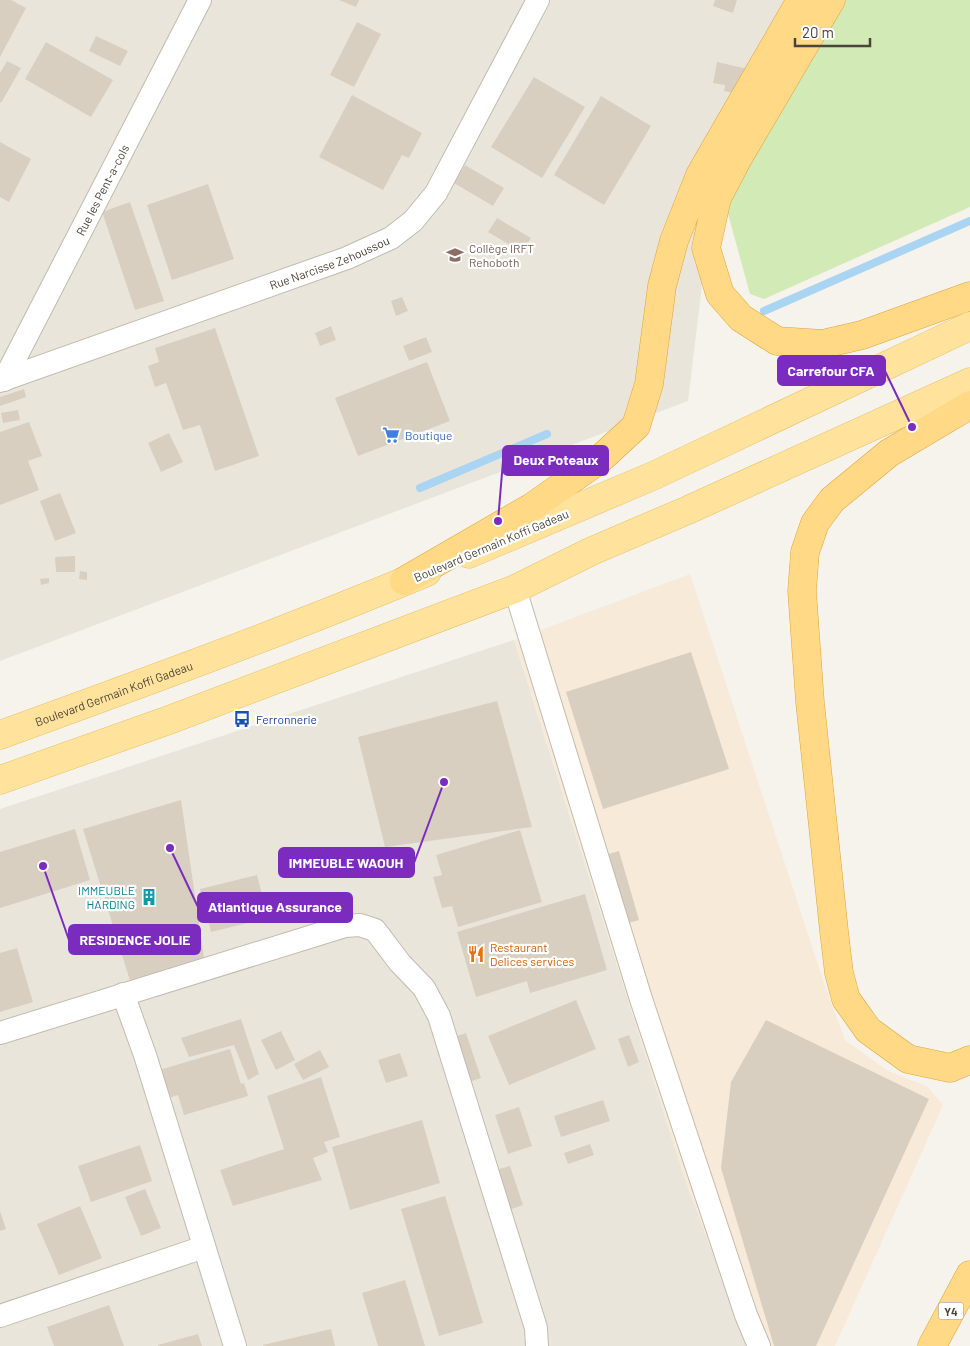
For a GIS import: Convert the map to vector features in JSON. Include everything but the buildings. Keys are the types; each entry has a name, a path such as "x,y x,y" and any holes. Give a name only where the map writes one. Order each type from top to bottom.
{"highway":[{"path":"404,581 532,507 599,460 636,426 649,384 662,286 683,216 700,175 801,0"},
{"path":"831,0 738,158 717,198 706,248 720,294 742,318 777,341 823,344 862,335 970,296"},
{"path":"970,405 889,453 832,500 815,522 805,552 802,591 810,702 834,931 839,973 846,999 868,1030 908,1059 950,1068 970,1060"},
{"name":"Y4","path":"932,1346 970,1275"}],"main road":[{"name":"Boulevard Germain Koffi Gadeau","path":"0,735 319,617 655,475 970,326"},
{"path":"0,780 169,720 515,589 592,551 697,506 970,382"}],"street":[{"name":"Rue les Pent-a-cols","path":"2,381 200,0"},
{"name":"Rue Narcisse Zehoussou","path":"2,381 347,258 392,238 413,221 436,193 538,0"},
{"path":"515,589 650,1025 746,1315 759,1346"},
{"path":"0,1033 345,926 360,925 375,930 400,963 424,988 439,1016 536,1328 536,1346"},
{"path":"123,994 145,1055 235,1346"},
{"path":"0,1316 204,1247"}],"shaded area":[{"path":"0,0 815,0 716,170 688,401 0,661"},
{"path":"690,574 823,980 845,1040 888,1071 927,1086 943,1105 835,1346 747,1346 684,1176 514,640"},
{"path":"514,640 684,1176 747,1346 0,1346 0,809"}],"green space":[{"path":"815,0 970,0 970,207 764,299 750,294 716,170"}],"waterway":[{"path":"764,311 970,221"},
{"path":"420,488 547,434"}],"place":[{"name":"Collège IRFT Rehoboth","path":"455,255"},
{"name":"Carrefour CFA","path":"912,427"},
{"name":"Boutique","path":"391,435"},
{"name":"Deux Poteaux","path":"498,521"},
{"name":"Ferronnerie","path":"242,719"},
{"name":"IMMEUBLE WAOUH","path":"444,782"},
{"name":"Atlantique Assurance","path":"170,848"},
{"name":"RESIDENCE JOLIE","path":"43,866"},
{"name":"IMMEUBLE HARDING","path":"149,897"},
{"name":"Restaurant Delices services","path":"476,954"}]}
